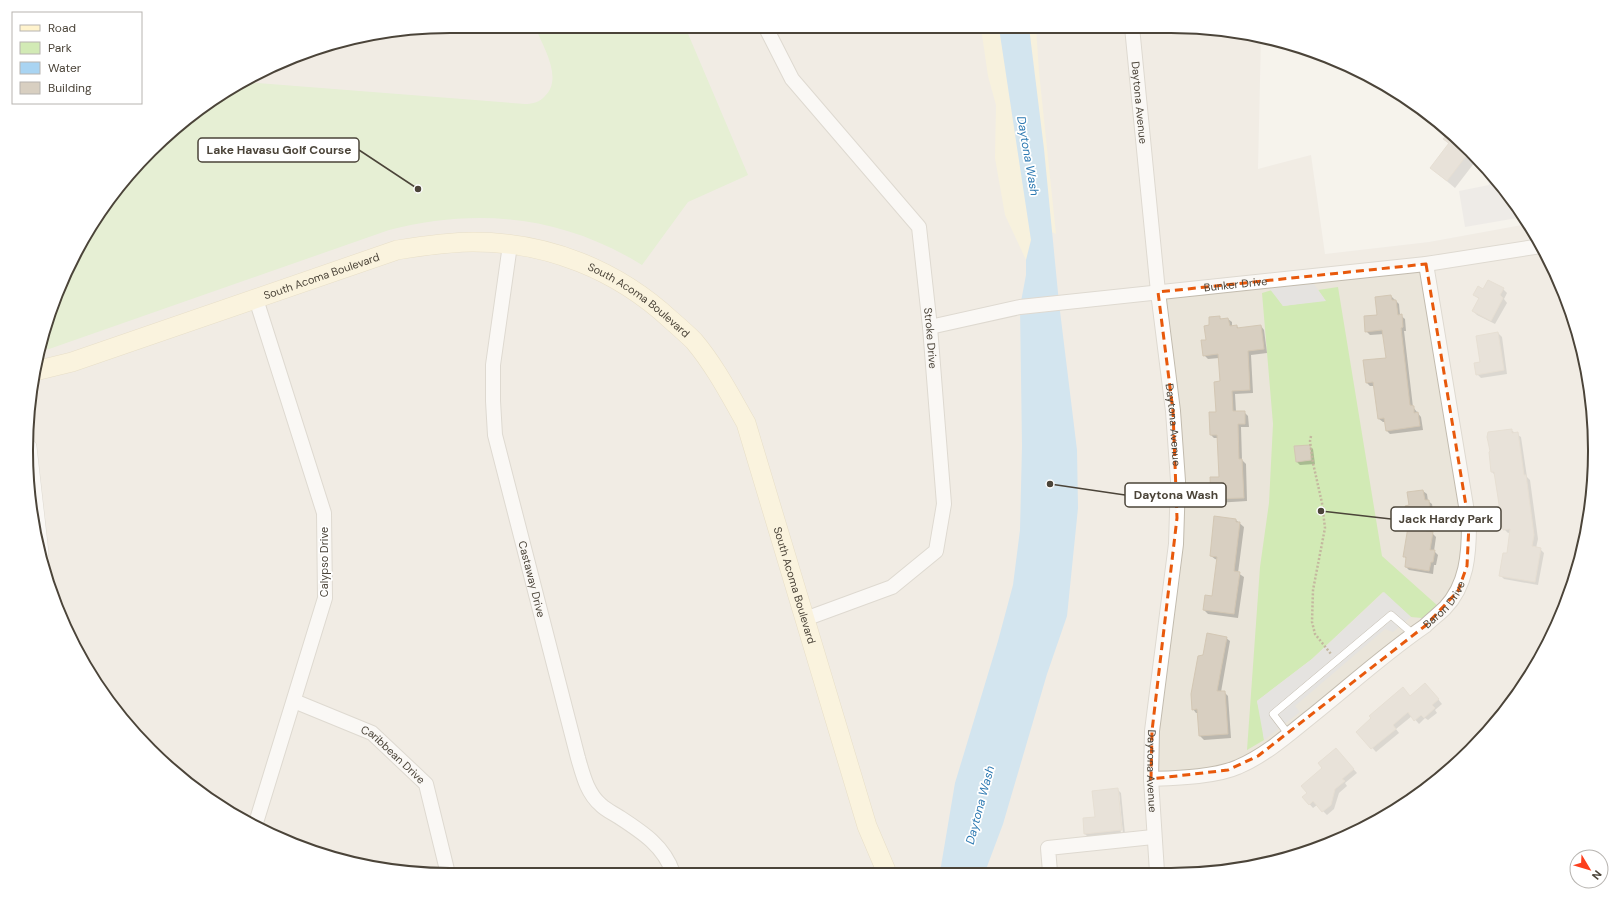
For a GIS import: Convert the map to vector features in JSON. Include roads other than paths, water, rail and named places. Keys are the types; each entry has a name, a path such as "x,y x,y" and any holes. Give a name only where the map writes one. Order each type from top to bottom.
{"main road":[{"name":"South Acoma Boulevard","path":"41,369 72,362 398,250 435,244 473,242 510,245 544,251 580,261 620,281 656,307 693,341 723,381 746,423 866,826 885,868"}],"street":[{"name":"Stroke Drive","path":"769,33 792,79 919,227 930,327 944,504 936,551 892,587 805,619"},
{"name":"Daytona Avenue","path":"1133,33 1158,292 1173,411 1178,481 1176,544 1152,731 1151,779 1156,868"},
{"name":"Castaway Drive","path":"510,245 493,365 495,435 578,758 590,792 600,805 637,828 658,845 672,868"},
{"name":"Bunker Drive","path":"930,327 1020,307 1426,264 1535,247"},
{"name":"Baron Drive","path":"1151,779 1214,773 1238,768 1258,756 1289,735 1413,634 1425,626 1446,608 1458,591 1467,566 1469,524 1426,264"},
{"name":"Calypso Drive","path":"256,299 324,513 325,598 257,820"},
{"name":"Caribbean Drive","path":"294,701 372,734 426,784 447,868"},
{"path":"1050,868 1048,848 1154,837"}],"lane":[{"path":"1289,735 1273,714 1391,615 1413,634"}],"water":[{"path":"1000,33 1030,33 1044,149 1059,303 1077,450 1078,508 1067,616 1047,674 1003,824 986,868 941,868 955,783 998,641 1013,585 1020,530 1022,446 1020,307 1026,275 1026,260 1031,240"}],"place":[{"name":"Lake Havasu Golf Course","path":"418,189"},
{"name":"Daytona Wash","path":"1050,484"},
{"name":"Jack Hardy Park","path":"1321,511"}]}
